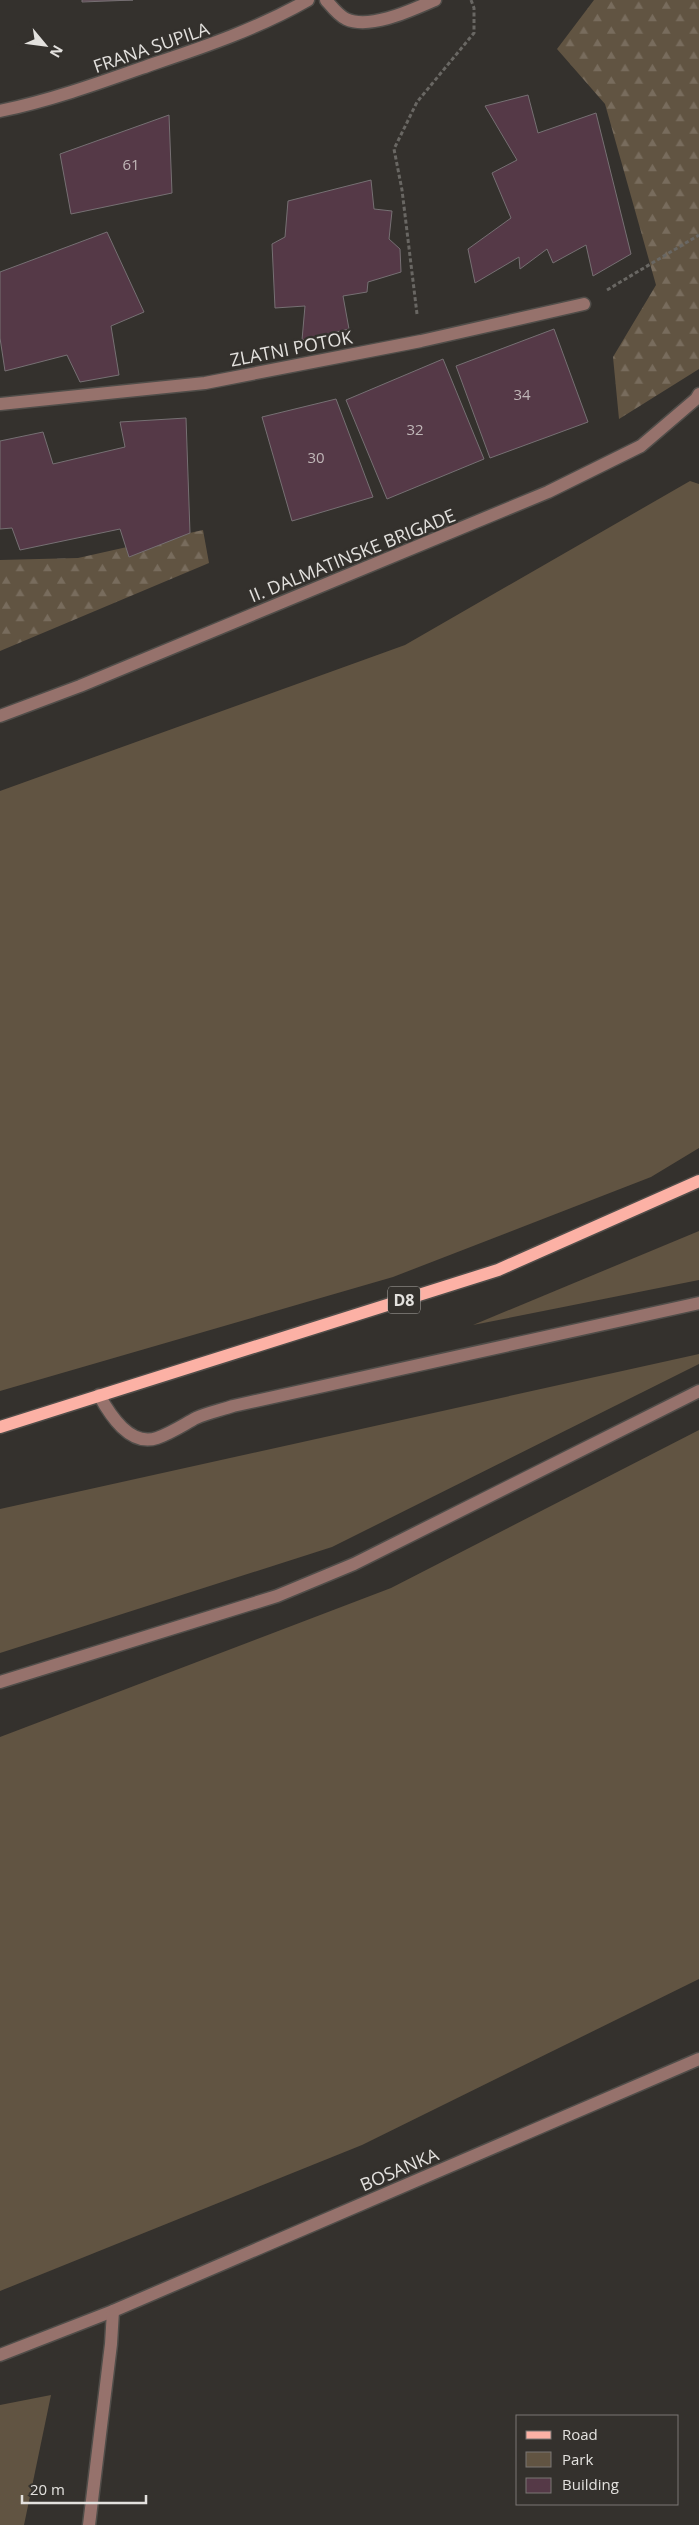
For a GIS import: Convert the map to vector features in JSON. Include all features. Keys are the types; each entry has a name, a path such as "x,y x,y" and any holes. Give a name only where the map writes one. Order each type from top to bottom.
{"main road":[{"name":"D8","path":"0,1427 498,1270 699,1181"}],"street":[{"name":"FRANA SUPILA","path":"0,111 52,100 221,41 270,21 308,0"},
{"path":"326,0 346,19 370,22 406,13 435,0"},
{"name":"ZLATNI POTOK","path":"0,404 204,383 421,340 584,304"},
{"name":"II. DALMATINSKE BRIGADE","path":"0,716 89,682 548,492 641,446 696,399 699,394"},
{"path":"100,1395 112,1418 125,1430 141,1438 156,1439 197,1418 233,1406 699,1304"},
{"path":"0,1682 277,1596 354,1564 699,1392"},
{"name":"BOSANKA","path":"0,2356 113,2311 699,2059"},
{"path":"90,2525 111,2344 113,2311"}],"path":[{"path":"421,340 402,190 394,149 417,102 474,33 474,8 471,0"},
{"path":"584,304 699,235"}],"green space":[{"path":"594,0 699,0 699,369 619,419 613,357 656,285 605,104 557,49"},
{"path":"690,481 699,484 699,1148 651,1177 393,1277 0,1391 0,791 405,645"},
{"path":"203,530 209,563 0,651 0,560 78,558"},
{"path":"699,1231 699,1280 473,1325"},
{"path":"699,1354 699,1364 332,1547 0,1653 0,1509"},
{"path":"699,1430 699,1979 362,2145 0,2291 0,1737 391,1588"},
{"path":"51,2395 24,2525 0,2525 0,2405"}],"building":[{"path":"82,0 133,0 82,2"},
{"path":"528,95 538,133 596,113 631,254 593,276 586,245 553,263 547,249 520,269 519,257 475,283 468,249 511,218 492,173 517,160 485,106"},
{"path":"169,115 172,193 71,214 60,154"},
{"path":"371,180 374,209 392,211 389,239 400,249 401,272 368,282 367,292 343,296 349,329 302,340 305,306 275,308 272,244 285,237 288,201"},
{"path":"107,232 144,312 111,326 119,375 80,382 67,355 5,371 0,338 0,272"},
{"path":"554,329 588,422 490,458 456,366"},
{"path":"443,359 484,459 387,499 346,400"},
{"path":"336,399 373,497 292,521 262,417"},
{"path":"186,418 190,533 129,557 120,529 20,550 12,528 0,529 0,441 43,432 53,464 125,447 120,422"}]}
